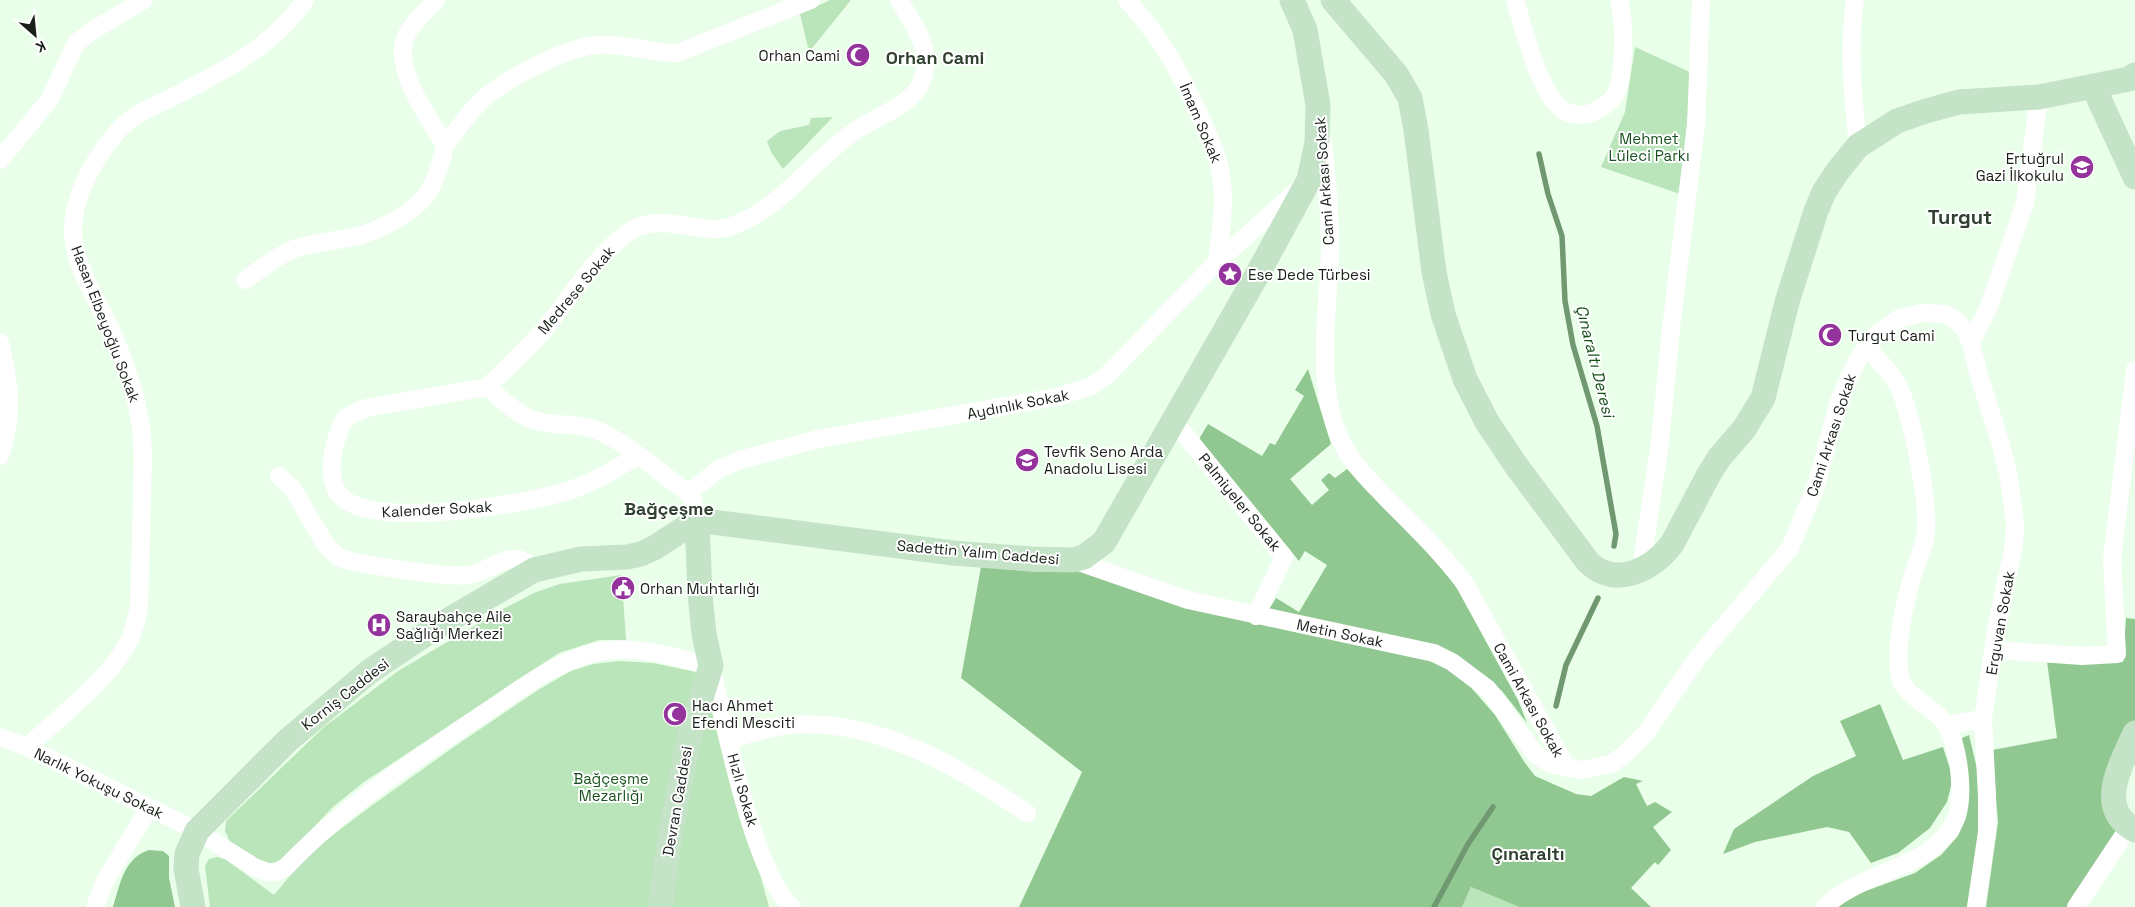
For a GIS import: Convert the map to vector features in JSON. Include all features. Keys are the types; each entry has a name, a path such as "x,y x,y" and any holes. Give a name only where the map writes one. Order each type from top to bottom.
{"main road":[{"name":"Sadettin Yalım Caddesi","path":"697,520 953,553 1073,560 1084,557 1104,542 1309,180 1317,143 1318,105 1305,30 1292,0"},
{"path":"1333,0 1396,74 1410,98 1416,130 1429,242 1443,314 1464,379 1475,401 1515,464 1588,562 1595,570 1614,576 1627,575 1642,570 1657,561 1672,544 1709,474 1719,458 1744,430 1763,398 1787,302 1816,211 1824,192 1858,146 1897,122 1926,111 1959,102 2039,97 2128,79 2135,75"},
{"path":"2093,86 2135,177"},
{"name":"Korniş Caddesi","path":"193,907 186,869 188,854 197,831 287,741 370,671 435,628 534,570 581,559 627,557 641,554 654,548 697,520"},
{"name":"Devran Caddesi","path":"660,907 669,843 689,737 711,666 704,634 700,594 697,520"},
{"path":"2132,828 2115,808 2113,789 2135,733"}],"street":[{"path":"0,160 50,99 76,43 94,29 144,0"},
{"name":"Hasan Elbeyoğlu Sokak","path":"27,747 101,678 120,656 135,627 139,608 143,462 140,417 136,398 106,318 88,285 79,262 74,242 77,204 101,151 128,120 249,55 269,40 297,12 305,0"},
{"path":"436,0 407,34 403,46 404,62 414,93 445,146"},
{"path":"245,280 279,256 292,250 361,235 382,227 415,209 432,187 440,171 445,146 478,104 489,94 559,55 575,49 597,45 626,45 662,53 677,53 811,0"},
{"name":"Medrese Sokak","path":"487,388 546,327 596,264 617,242 631,231 643,225 656,223 717,228 738,223 780,196 841,141 904,102 916,92 924,73 926,58 924,45 899,0"},
{"name":"İmam Sokak","path":"1127,0 1148,23 1169,52 1210,138 1218,161 1223,204 1217,262"},
{"path":"1515,0 1529,48 1545,84 1562,110 1578,114 1592,112 1607,104 1615,95 1618,85 1624,26 1619,0"},
{"path":"1642,570 1660,442 1671,328 1696,125 1701,0"},
{"path":"1855,0 1851,38 1852,93 1858,146"},
{"path":"1971,343 1988,309 2025,203 2039,97"},
{"name":"Cami Arkası Sokak","path":"1318,105 1329,202 1330,249 1325,360 1330,399 1340,438 1355,464 1448,560 1465,584 1567,768 1582,770 1611,764 1633,747 1646,733 1698,657 1790,548 1816,486 1839,401 1854,367 1866,346 1887,325 1921,312 1945,314 1956,320 1965,330 1971,343"},
{"name":"Aydınlık Sokak","path":"688,492 704,478 726,466 810,441 1057,398 1092,386 1106,375 1217,262 1309,180"},
{"path":"0,343 11,412 8,431 0,456"},
{"name":"Erguvan Sokak","path":"1971,343 2008,473 2015,523 2014,546 1997,624 1983,719 1987,832 1976,907"},
{"path":"1825,907 1860,883 1924,854 1948,833 1957,817 1962,785 1959,765 1946,725 1941,717 1904,688 1900,682 1898,670 1903,615 1925,540 1927,525 1926,507 1912,430 1903,398 1890,375 1866,346"},
{"path":"1994,650 2074,656 2117,654 2112,559 2135,370"},
{"path":"487,388 532,420 544,423 574,424 590,427 614,439 688,492 694,500 697,520"},
{"name":"Kalender Sokak","path":"487,388 366,408 345,418 340,427 330,461 336,491 351,504 372,512 391,514 497,506 562,493 586,485 637,456"},
{"name":"Palmiyeler Sokak","path":"1173,420 1284,556 1256,616"},
{"path":"279,476 292,488 327,547 340,558 456,575 479,572 514,558 524,560 534,570"},
{"name":"Metin Sokak","path":"1073,560 1188,600 1434,653 1452,662 1488,688 1536,755 1550,764 1567,768"},
{"name":"Narlık Yokuşu Sokak","path":"0,737 27,747 197,831 254,866 267,872 276,872 286,867 322,832 362,799 468,724 566,662 603,651 623,650 654,653 711,666"},
{"name":"Hızlı Sokak","path":"711,666 746,808 770,873 787,905"},
{"path":"1946,725 1983,719"},
{"path":"729,740 786,726 808,724 833,725 876,734 917,749 959,770 1027,813"},
{"path":"95,907 105,880 149,808"},
{"path":"2076,907 2132,828"}],"green space":[{"path":"830,0 851,0 809,52 800,14"},
{"name":"Mehmet Lüleci Parkı","path":"1635,47 1692,73 1680,194 1601,167 1625,112"},
{"path":"833,117 783,169 771,152 767,141 780,131 809,125 811,118"},
{"path":"1308,369 1331,444 1290,479 1312,505 1329,490 1321,480 1329,473 1335,478 1347,469 1441,565 1454,583 1518,700 1527,723 1502,691 1484,675 1269,609 1276,598 1299,612 1327,565 1305,551 1299,561 1199,439 1208,424 1262,456 1270,443 1275,445 1304,396 1295,390"},
{"path":"981,567 1040,572 1070,568 1177,605 1418,656 1449,669 1469,685 1495,715 1535,776 1576,794 1591,796 1624,777 1643,781 1636,784 1647,806 1655,802 1672,812 1653,827 1671,850 1658,865 1655,862 1631,888 1651,907 1519,907 1471,887 1462,907 1019,907 1082,772 961,678"},
{"path":"621,575 622,580 615,581 616,597 623,596 626,640 599,640 559,653 364,782 334,806 283,859 274,864 266,864 230,842 225,831 226,821 324,727 398,671 505,608 536,592 560,584"},
{"path":"2126,618 2135,619 2135,721 2110,776 2120,828 2069,907 1986,907 1998,822 1992,750 2057,738 2047,661 2123,662"},
{"name":"Bağçeşme Mezarlığı","path":"619,661 653,663 701,673 710,691 769,907 210,907 205,866 209,859 217,857 225,859 274,895 309,853 458,744 538,690 571,671 593,664"},
{"path":"1880,704 1903,760 1943,747 1953,778 1947,802 1930,828 1898,853 1871,863 1849,832 1827,827 1755,842 1723,854 1734,829 1813,776 1856,756 1840,721"},
{"path":"1969,735 1983,794 1983,822 1968,907 1836,907 1863,892 1915,873 1941,855 1958,836 1966,818 1968,795 1962,738"},
{"path":"149,850 163,851 169,856 169,878 175,907 113,907 128,865"},
{"path":"1471,887 1519,907 1462,907"}],"waterway":[{"name":"Çınaraltı Deresi","path":"1539,154 1548,194 1562,236 1565,301 1573,345 1597,426 1616,534 1614,546"},
{"name":"Çınaraltı Deresi","path":"1556,706 1566,665 1598,598"},
{"name":"Çınaraltı Deresi","path":"1434,907 1468,844 1493,807"}],"place":[{"name":"Orhan Cami","path":"858,55"},
{"name":"Ertuğrul Gazi İlkokulu","path":"2082,167"},
{"name":"Ese Dede Türbesi","path":"1230,274"},
{"name":"Turgut Cami","path":"1830,335"},
{"name":"Tevfik Seno Arda Anadolu Lisesi","path":"1027,460"},
{"name":"Orhan Muhtarlığı","path":"623,588"},
{"name":"Saraybahçe Aile Sağlığı Merkezi","path":"379,625"},
{"name":"Hacı Ahmet Efendi Mesciti","path":"675,714"}],"district":[{"name":"Orhan Cami","path":"935,57"},
{"name":"Turgut","path":"1960,217"},
{"name":"Bağçeşme","path":"669,508"},
{"name":"Çınaraltı","path":"1528,853"}]}
